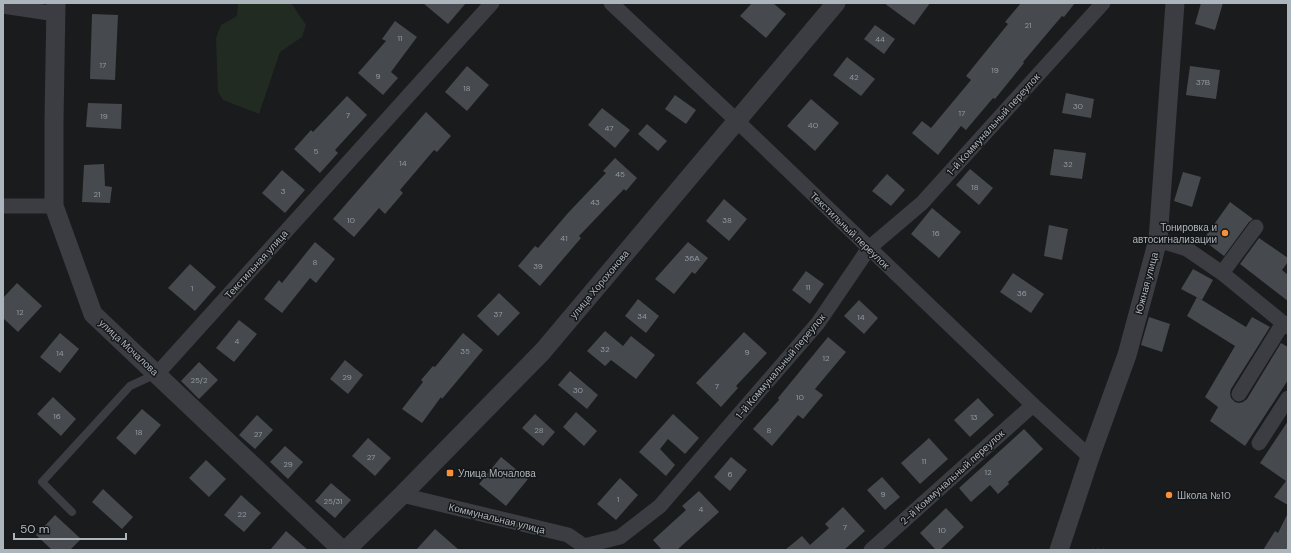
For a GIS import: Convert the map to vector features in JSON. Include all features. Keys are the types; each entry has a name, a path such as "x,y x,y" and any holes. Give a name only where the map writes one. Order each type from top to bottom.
{"street":[{"name":"Текстильная улица","path":"157,374 492,3"},
{"name":"Текстильный переулок","path":"611,3 1033,405 1090,457"},
{"name":"улица Хорохонова","path":"346,550 543,351 836,3"},
{"name":"1-й Коммунальный переулок","path":"586,548 620,537 660,506 818,323 869,248 922,203 1103,3"},
{"name":"Южная улица","path":"1059,550 1090,457 1127,355 1158,240 1175,3"},
{"path":"3,6 56,9"},
{"name":"улица Мочалова","path":"56,9 54,206 93,314 342,550"},
{"path":"3,206 54,206"},
{"path":"1222,273 1256,227"},
{"path":"1158,240 1187,249 1222,273 1286,325 1239,394"},
{"path":"1259,443 1288,398"},
{"name":"2-й Коммунальный переулок","path":"871,550 1033,405"},
{"name":"Коммунальная улица","path":"402,495 568,536 586,548"}],"lane":[{"name":"Текстильная улица","path":"72,512 42,482 130,386 157,374"}],"path":[{"path":"1092,550 1104,550"}],"shaded area":[{"path":"238,3 291,3 306,25 302,37 280,52 259,114 223,100 218,92 216,38 221,25 237,16"}],"building":[{"path":"423,3 466,3 448,24"},
{"path":"752,3 773,3 786,14 766,38 740,16"},
{"path":"884,3 930,3 914,25"},
{"path":"1021,3 1075,3 1023,62 1024,63 995,99 993,98 966,130 961,126 938,155 912,133 922,121 931,128 971,80 966,76 1008,24 1005,22"},
{"path":"1201,3 1223,3 1215,30 1195,24"},
{"path":"92,14 118,15 115,80 90,79"},
{"path":"395,21 417,37 391,72 398,78 383,95 358,73 386,41 382,39"},
{"path":"875,25 895,39 884,54 864,39"},
{"path":"847,57 875,79 861,96 833,75"},
{"path":"467,66 489,85 467,111 445,92"},
{"path":"1190,66 1220,70 1216,99 1186,95"},
{"path":"1066,93 1094,99 1091,118 1062,113"},
{"path":"675,95 696,110 686,124 665,109"},
{"path":"347,96 367,115 335,150 338,153 320,173 294,149 311,130 313,132"},
{"path":"811,99 839,123 815,151 787,126"},
{"path":"88,103 122,104 121,129 86,127"},
{"path":"602,108 630,130 615,148 588,125"},
{"path":"426,112 451,136 437,152 434,150 400,190 403,193 385,214 379,208 354,237 333,219"},
{"path":"647,124 667,141 658,151 638,134"},
{"path":"1054,149 1086,153 1082,179 1050,175"},
{"path":"615,158 637,178 626,191 624,189 579,236 581,238 540,286 518,266 535,246 538,248 568,213 606,173 603,171"},
{"path":"104,164 105,186 112,187 110,203 82,202 84,165"},
{"path":"970,169 993,188 979,205 956,185"},
{"path":"282,170 305,190 285,213 262,193"},
{"path":"1183,172 1201,177 1192,207 1174,201"},
{"path":"887,174 905,190 891,206 872,191"},
{"path":"724,199 747,219 729,241 706,221"},
{"path":"1230,202 1253,219 1249,222 1224,256 1203,240"},
{"path":"932,208 961,232 939,258 911,234"},
{"path":"1049,225 1068,229 1062,260 1044,256"},
{"path":"1259,238 1288,258 1288,262 1282,270 1288,275 1288,301 1240,264"},
{"path":"315,242 335,259 316,283 310,278 282,313 264,299 279,280 282,283"},
{"path":"688,242 708,258 695,274 692,272 674,294 655,279"},
{"path":"190,264 216,287 195,311 168,288"},
{"path":"1193,269 1213,280 1202,300 1181,289"},
{"path":"806,271 824,284 810,304 792,290"},
{"path":"1013,273 1044,294 1031,313 1000,292"},
{"path":"17,283 42,306 18,332 3,318 3,298"},
{"path":"499,293 520,313 498,336 477,316"},
{"path":"1197,297 1246,327 1252,317 1270,327 1231,389 1231,398 1235,402 1243,402 1247,399 1281,343 1288,347 1288,380 1245,446 1210,421 1218,407 1205,397 1235,346 1187,316"},
{"path":"638,299 659,316 646,333 625,316"},
{"path":"859,300 878,318 864,334 844,316"},
{"path":"1149,317 1170,324 1162,352 1141,345"},
{"path":"239,320 257,334 234,362 216,348"},
{"path":"605,331 623,346 631,336 655,355 636,379 611,360 605,366 587,351"},
{"path":"744,332 767,353 736,386 738,388 721,407 696,383"},
{"path":"60,333 79,349 60,373 40,357"},
{"path":"463,333 483,350 442,399 441,397 422,423 402,409 423,382 421,380 433,366 435,367"},
{"path":"828,337 846,352 815,389 823,395 803,419 798,415 772,446 753,429 779,400 778,398"},
{"path":"345,360 363,375 348,394 330,379"},
{"path":"199,362 218,380 199,399 181,381"},
{"path":"570,371 598,395 587,409 558,385"},
{"path":"53,397 76,419 61,436 37,414"},
{"path":"978,398 994,415 970,437 954,420"},
{"path":"142,409 161,425 135,455 116,438"},
{"path":"576,412 597,431 584,446 563,427"},
{"path":"535,414 555,432 543,446 522,428"},
{"path":"673,414 699,438 685,454 668,439 660,449 675,465 666,476 639,452"},
{"path":"257,415 273,430 255,449 239,435"},
{"path":"1288,421 1288,505 1274,497 1286,481 1260,463"},
{"path":"1024,429 1043,449 1008,482 1009,484 998,494 990,485 971,502 959,488"},
{"path":"368,438 391,458 375,476 352,456"},
{"path":"929,438 948,459 920,484 901,463"},
{"path":"285,446 303,462 288,479 270,462"},
{"path":"501,457 528,479 506,506 479,484"},
{"path":"731,457 747,470 730,491 714,477"},
{"path":"206,460 226,479 209,497 189,478"},
{"path":"882,477 900,497 885,510 867,490"},
{"path":"620,478 638,495 616,520 597,504"},
{"path":"331,483 351,500 335,518 315,501"},
{"path":"103,489 133,517 122,529 92,502"},
{"path":"699,491 719,512 677,550 662,550 653,540 686,510 682,506"},
{"path":"241,495 261,513 244,532 224,515"},
{"path":"843,507 865,531 844,550 785,550 802,536 810,545 829,528 825,524"},
{"path":"946,508 964,527 940,550 936,550 920,533"},
{"path":"1288,513 1288,550 1263,550 1275,531 1278,533"},
{"path":"55,515 81,539 70,550 52,550 36,535"},
{"path":"435,529 459,550 416,550"},
{"path":"286,531 308,550 270,550"}],"place":[{"name":"Тонировка и автосигнализации","path":"1225,233"},
{"name":"Улица Мочалова","path":"450,473"},
{"name":"Школа №10","path":"1169,495"}]}
